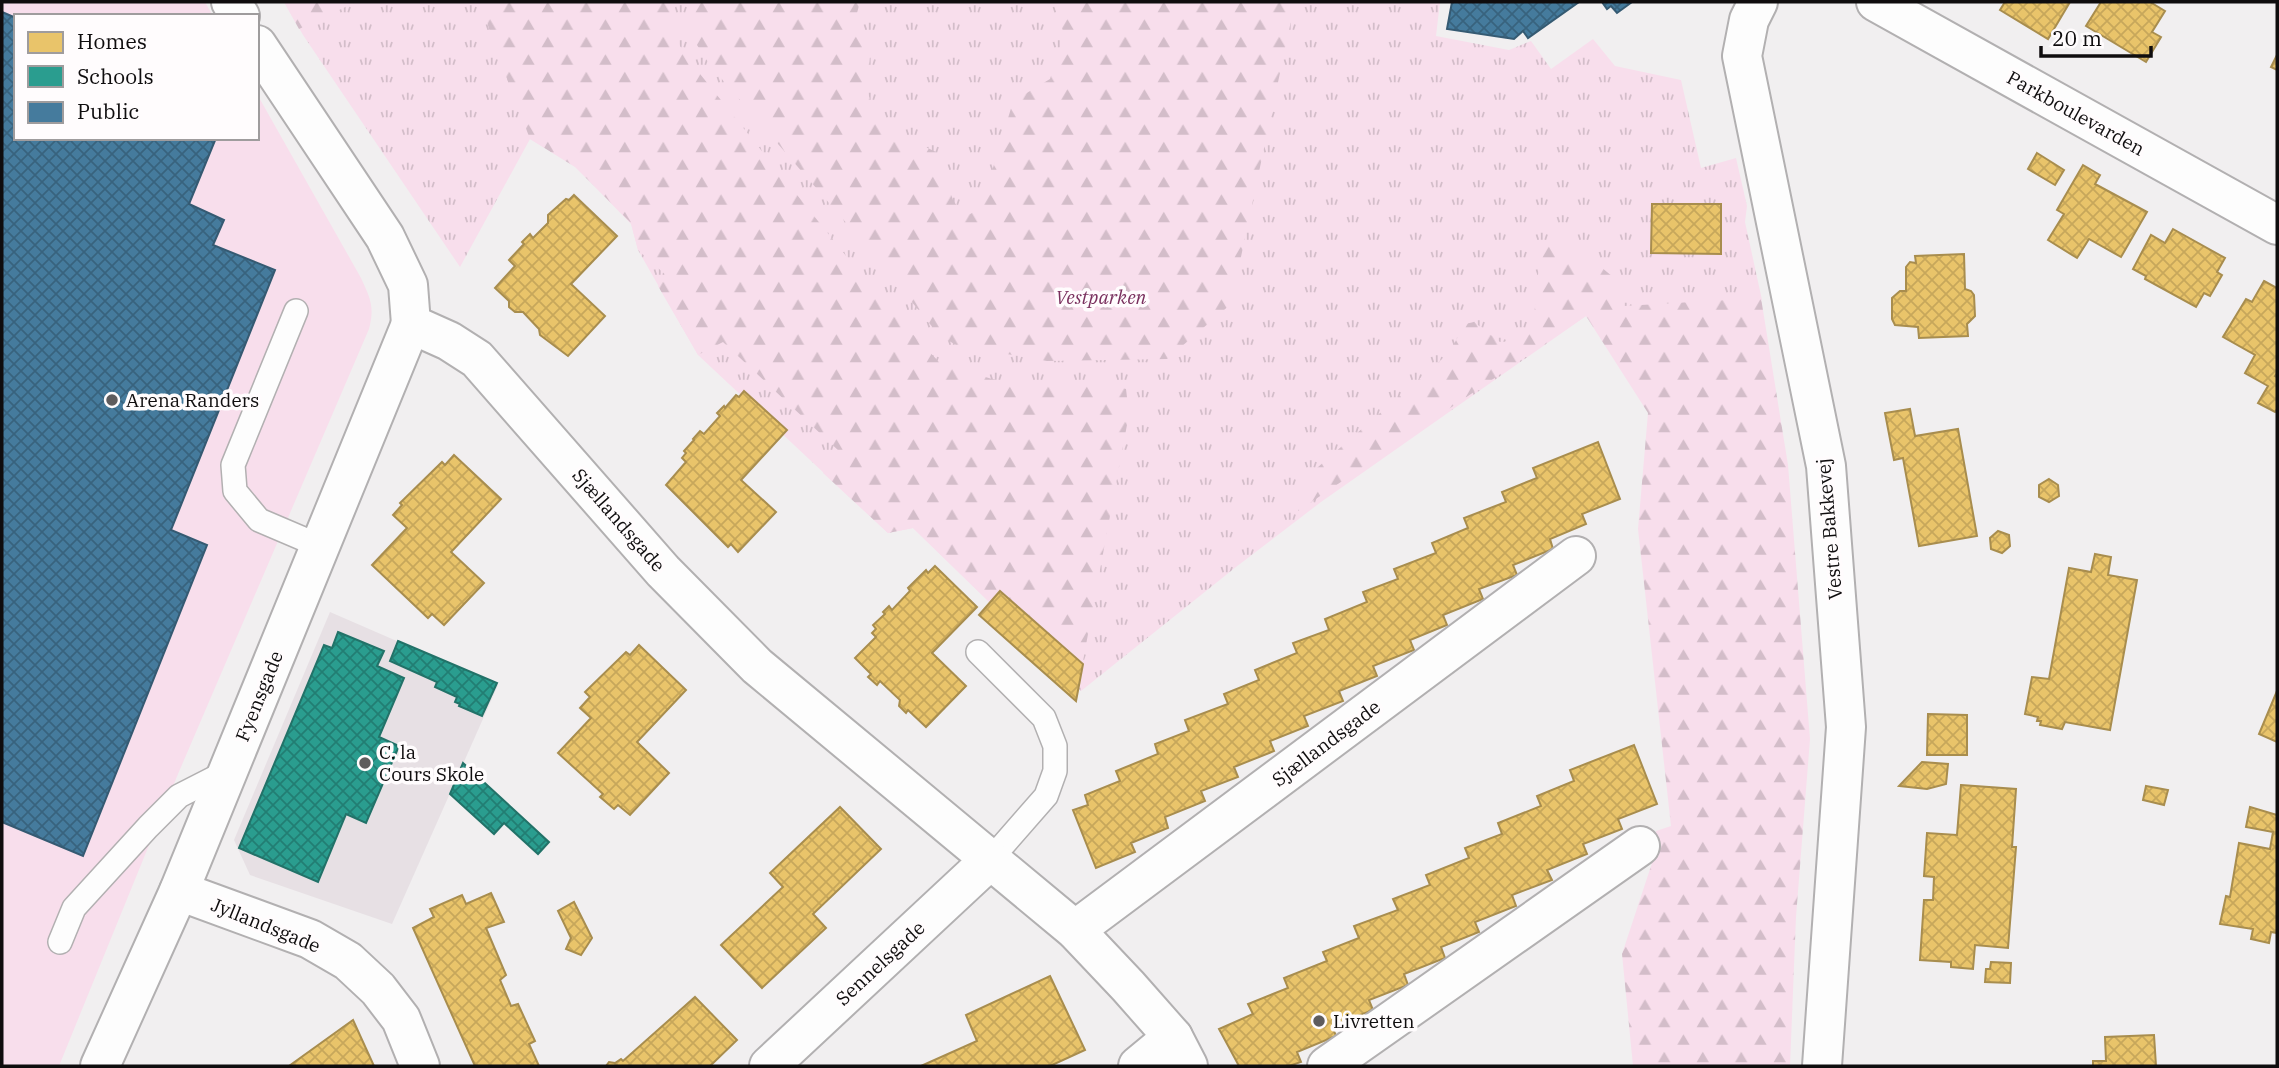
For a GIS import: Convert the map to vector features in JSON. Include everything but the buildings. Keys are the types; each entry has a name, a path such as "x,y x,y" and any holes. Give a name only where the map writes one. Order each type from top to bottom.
{"street":[{"name":"Vestre Bakkevej","path":"1758,2 1749,20 1742,56 1826,466 1846,727 1822,1066"},
{"name":"Parkboulevarden","path":"1876,2 2277,225"},
{"path":"259,48 385,237 408,285 411,324"},
{"name":"Fyensgade","path":"100,1066 179,891 411,324"},
{"name":"Sjællandsgade","path":"411,324 449,341 477,359 663,571 757,666 1075,930 1180,1052 1138,1066"},
{"name":"Sjællandsgade","path":"1075,930 1577,556"},
{"path":"1327,1066 1640,846"},
{"name":"Sennelsgade","path":"769,1066 990,860"},
{"name":"Jyllandsgade","path":"179,891 310,939 348,961 378,989 401,1019 420,1066"}],"lane":[{"path":"296,311 233,465 235,491 259,520 320,546"},
{"path":"978,652 1044,718 1055,746 1055,771 1046,796 990,860"},
{"path":"60,942 74,908 148,827 179,796 228,771"}],"shaded area":[{"name":"C. la Cours Skole","path":"330,612 498,685 392,924 250,875 234,840"}],"green space":[{"path":"2,2 205,2 212,14 14,14 14,140 259,140 259,98 361,278 369,297 371,321 178,774 59,1066 2,1066"},
{"name":"Vestparken","path":"284,2 1440,2 1436,36 1509,50 1531,41 1551,69 1593,39 1615,66 1681,80 1701,168 1736,158 1747,206 1745,222 1762,300 1586,316 1321,502 1081,691 913,528 888,533 698,355 638,250 631,224 576,167 530,139 460,267 303,35"},
{"path":"284,2 356,2 299,29"},
{"path":"481,2 675,2 676,38 684,54 887,307 940,363 992,379 1038,386 1109,384 1126,389 1129,414 1083,661 1051,662 913,528 888,533 823,473 840,452 723,342 698,355 658,286 668,277 638,250 631,223 575,167 530,139 493,42"},
{"path":"689,2 860,2 857,13 871,44 867,91 878,120 891,134 936,152 953,200 964,217 976,211 989,181 1012,105 1050,79 1064,34 1053,2 1295,2 1231,304 1167,359 1047,361 956,345 939,335 714,70 691,30"},
{"path":"1562,241 1579,258 1601,267 1613,277 1624,306 1761,298 1788,465 1810,739 1796,917 1790,1066 1633,1066 1622,954 1652,863 1656,831 1671,826 1638,529 1648,413 1586,316 1298,511 1310,474 1449,353 1465,324 1474,322 1500,342 1515,341 1533,327 1539,265 1547,246"}],"place":[{"name":"Arena Randers","path":"112,400"},
{"name":"C. la Cours Skole","path":"365,763"},
{"name":"Livretten","path":"1319,1021"}]}
